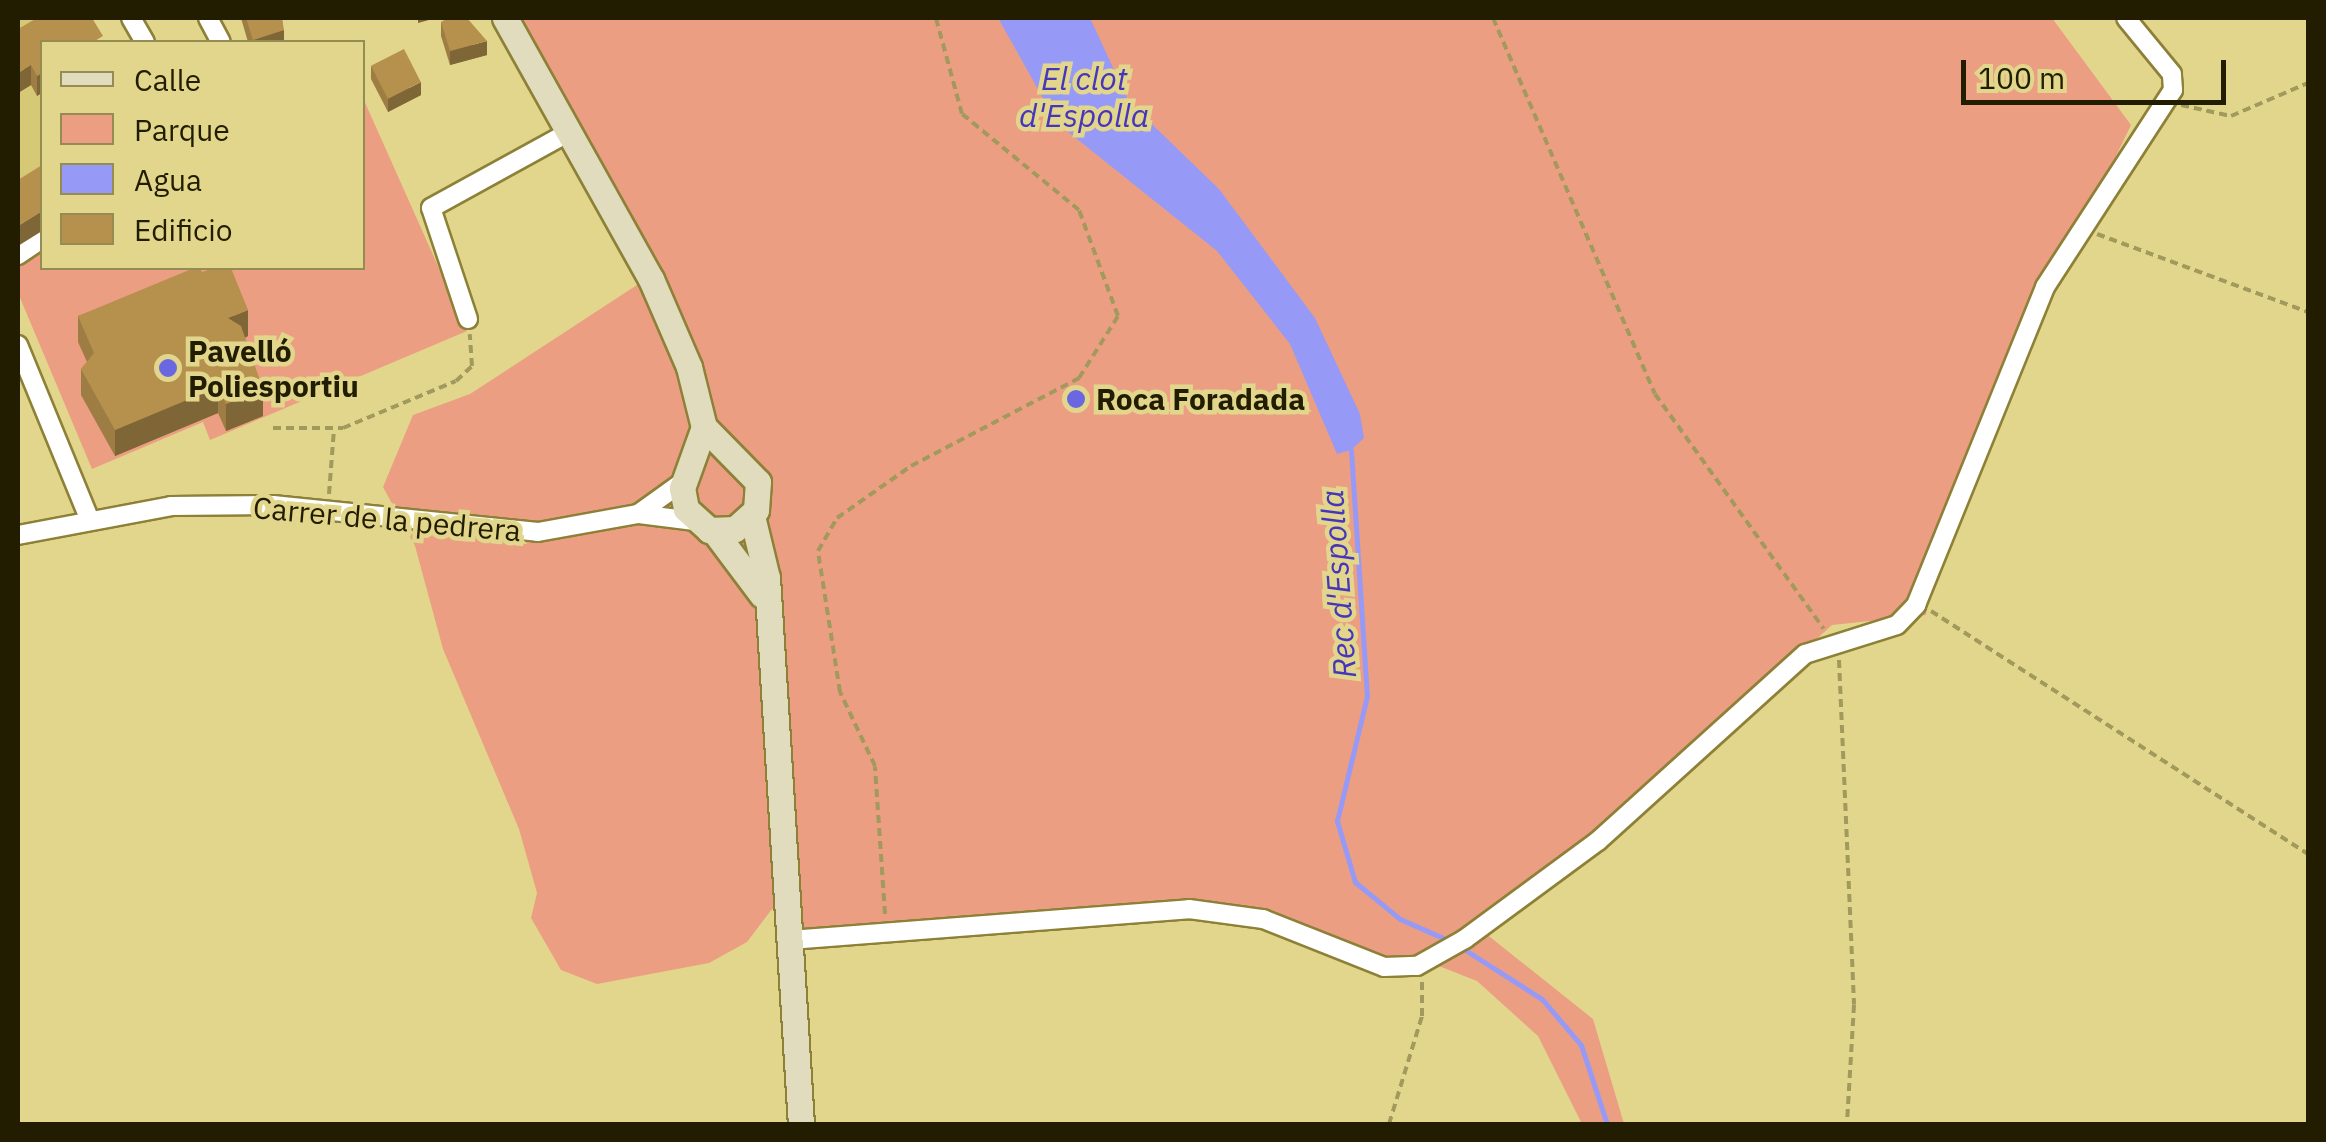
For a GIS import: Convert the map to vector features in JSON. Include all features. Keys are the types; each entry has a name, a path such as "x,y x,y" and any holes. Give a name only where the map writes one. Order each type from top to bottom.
{"main road":[{"path":"505,18 651,279 704,427 758,482 752,516 766,602 801,1124"},
{"path":"704,427 689,474 704,526 766,602"},
{"path":"689,474 734,457"},
{"path":"704,526 752,516"}],"street":[{"path":"132,18 144,40"},
{"path":"790,940 1213,910 1384,967 1416,966 1465,939 1565,868 1784,670 1830,642 1897,625 1916,606 2020,341 2078,229 2167,100 2172,74 2126,18"},
{"path":"468,320 430,208 569,132"},
{"path":"18,255 40,241"},
{"path":"18,345 88,516"},
{"name":"Carrer de la pedrera","path":"638,514 689,474"},
{"name":"Carrer de la pedrera","path":"18,534 88,516 171,506 328,509 501,532 638,514 704,526"}],"path":[{"path":"886,934 875,766 840,692 818,551 838,518 911,466 1079,378 1118,316 1079,210 962,114 936,18"},
{"path":"1493,18 1654,394 1830,642 1842,691 1854,1004 1847,1124"},
{"path":"2167,100 2231,116 2308,84"},
{"path":"2078,229 2308,312"},
{"path":"273,428 334,428 456,381 472,366 468,320"},
{"path":"328,509 334,428"},
{"path":"1916,606 2038,673 2308,854"},
{"path":"1389,1124 1422,1016 1416,966"}],"shaded area":[{"path":"18,18 80,18 40,40 40,239 18,253"}],"green space":[{"path":"503,18 2052,18 2131,125 1934,531 1926,615 1832,625 1564,867 1475,925 1593,1019 1624,1124 1582,1124 1538,1036 1477,981 1421,959 1402,971 1228,912 786,941 784,914 772,909 747,942 709,963 597,984 561,970 531,918 537,893 519,829 443,649 415,546 383,487 413,415 470,394 640,283"},
{"path":"365,102 467,331 210,440 203,422 92,469 18,293 18,261 40,250 40,270 365,270"}],"water":[{"name":"El clot d'Espolla","path":"998,18 1090,18 1129,102 1219,189 1315,318 1360,414 1364,438 1351,450 1337,454 1290,344 1217,251 1057,123"}],"building":[{"path":"37,18 92,18 103,36 96,40 40,40 37,76 31,65 18,73 18,29"},
{"path":"246,18 282,18 284,30 253,40"},
{"path":"467,18 487,41 450,51 441,22"},
{"path":"404,49 421,82 388,99 371,66"},
{"path":"40,166 40,212 18,226 18,180"},
{"name":"Pavelló Poliesportiu","path":"189,270 232,270 248,310 228,318 241,326 263,389 226,404 218,387 115,430 81,369 94,353 78,316"}],"waterway":[{"name":"Rec d'Espolla","path":"1351,450 1367,696 1337,821 1355,882 1400,919 1450,941"},
{"name":"Rec d'Espolla","path":"1459,946 1542,999 1581,1045 1607,1124"}],"place":[{"name":"Pavelló Poliesportiu","path":"168,368"},
{"name":"Roca Foradada","path":"1076,399"}]}
